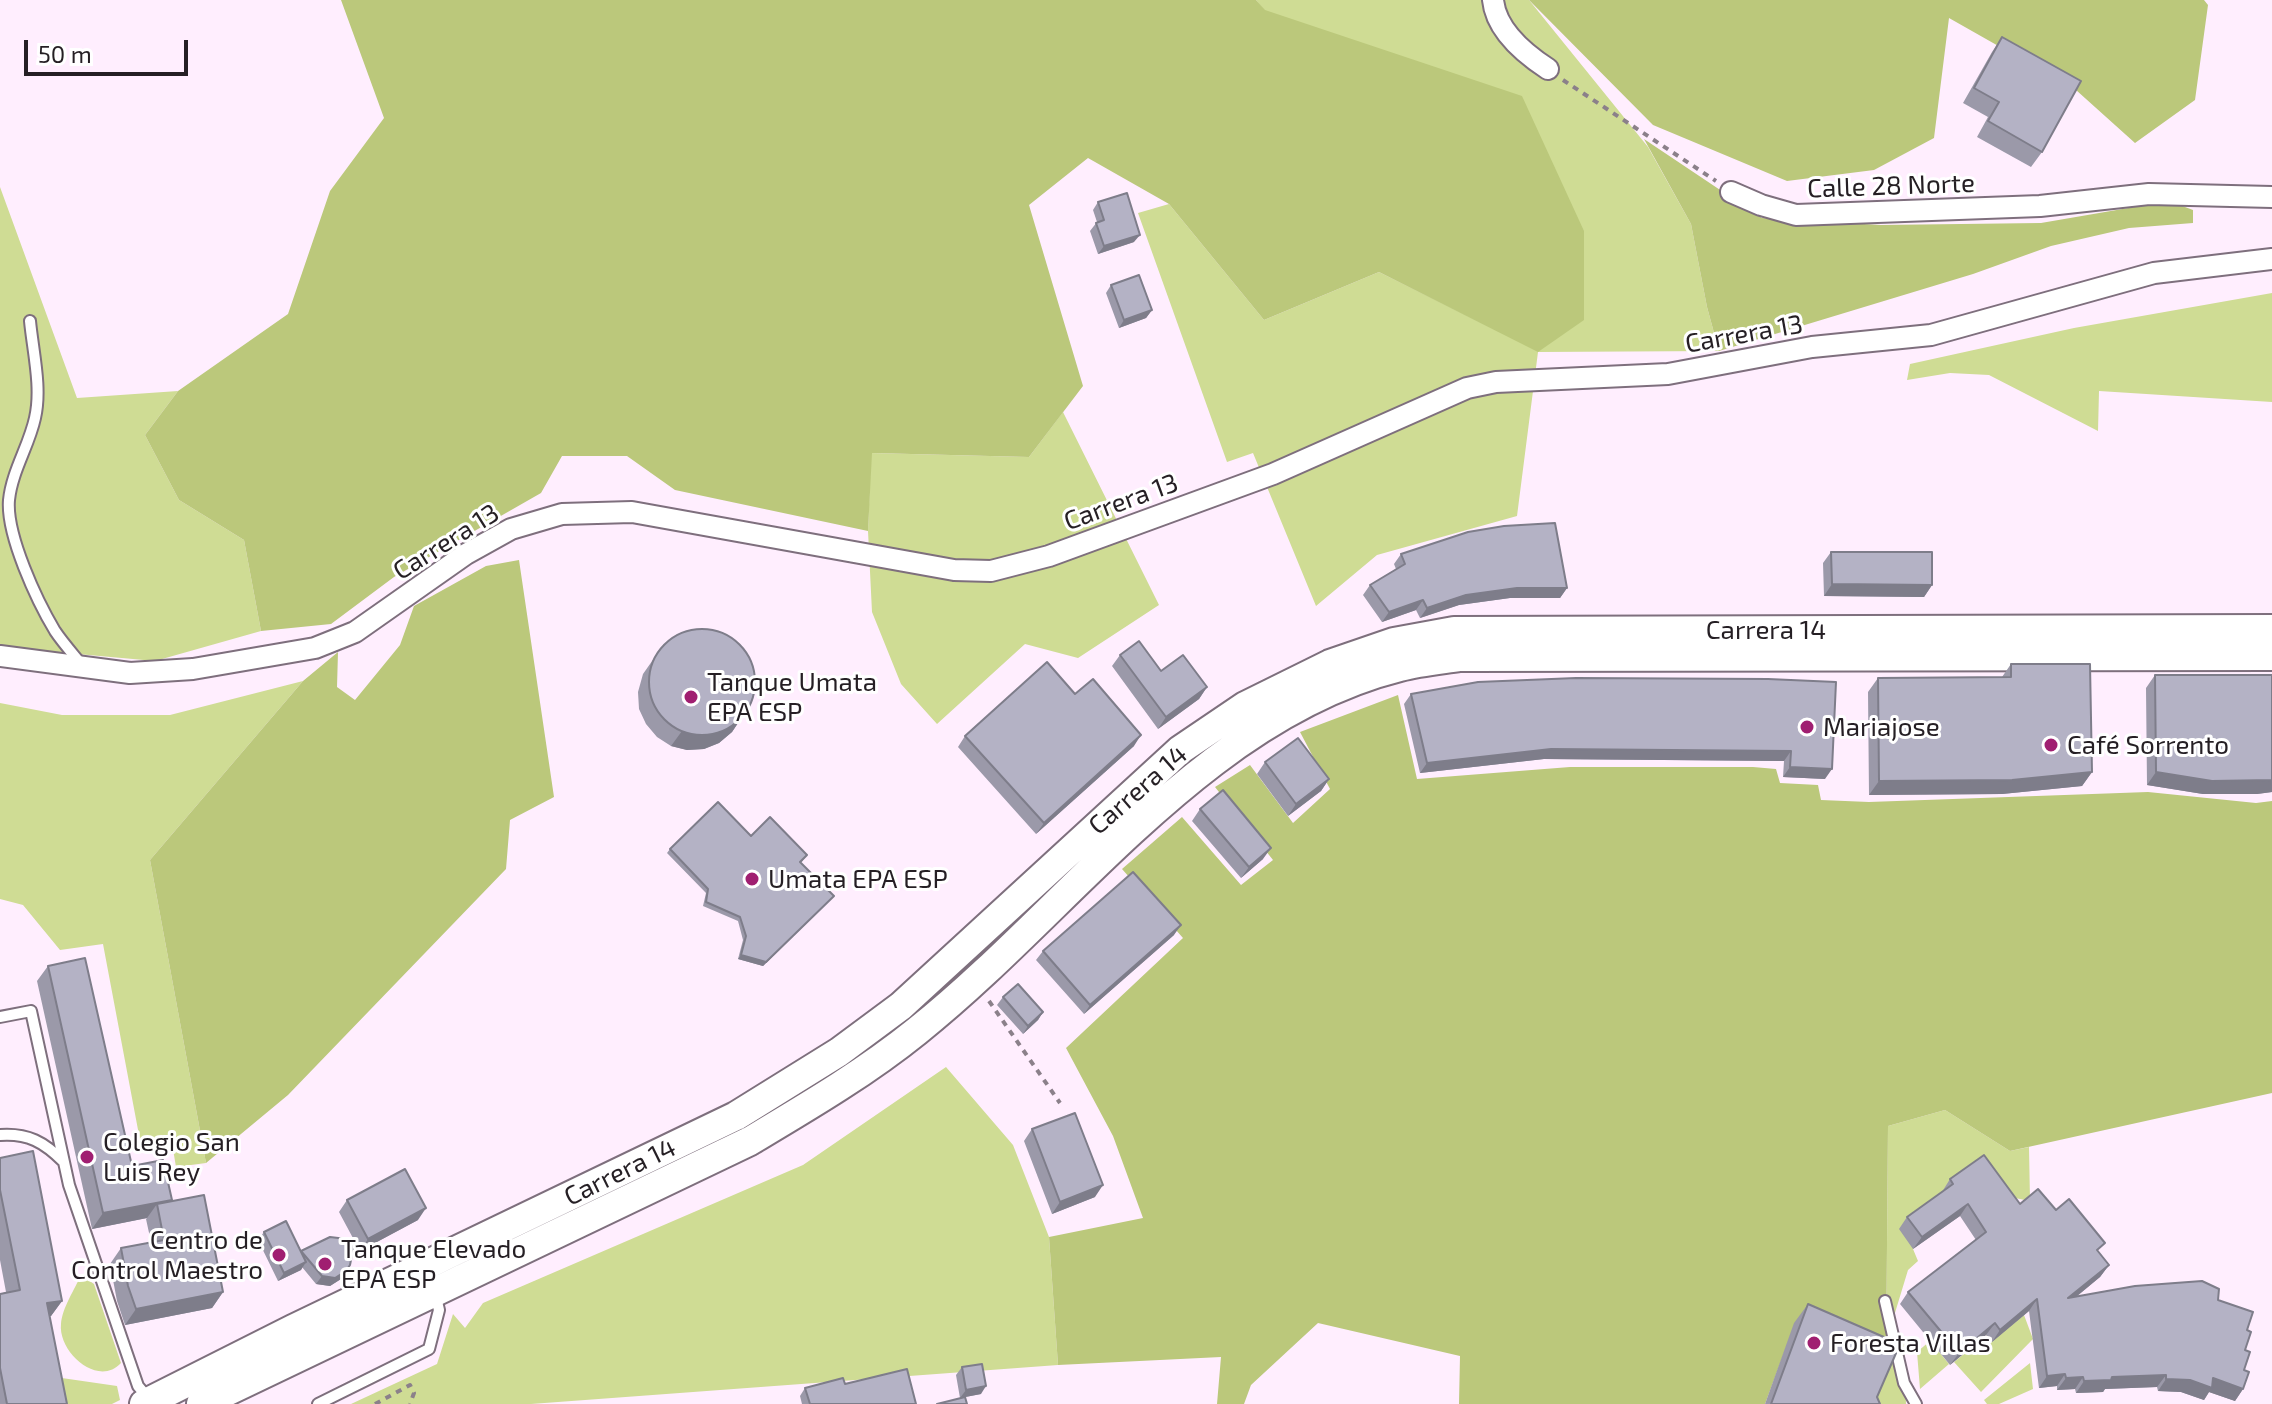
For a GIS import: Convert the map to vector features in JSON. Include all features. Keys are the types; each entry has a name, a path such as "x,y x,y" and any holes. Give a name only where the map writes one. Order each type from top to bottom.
{"main road":[{"name":"Carrera 14","path":"147,1402 736,1116 791,1083 901,1006 1180,750 1245,706 1330,664 1394,642 1454,631 2272,629"},
{"name":"Carrera 14","path":"201,1404 750,1141 851,1079 906,1039 974,980 1199,772 1262,728 1343,687 1400,667 1460,657 2272,656"}],"street":[{"path":"1493,0 1506,33 1540,64"},
{"name":"Calle 28 Norte","path":"1731,192 1796,215 2040,206 2149,194 2272,197"},
{"name":"Carrera 13","path":"0,656 130,673 193,669 315,648 355,632 466,554 511,529 562,514 632,512 954,570 991,571 1049,556 1273,474 1467,388 1496,382 1668,374 1812,347 1931,335 2154,273 2272,259"}],"lane":[{"path":"30,321 37,388 36,414 30,439 17,467 9,501 15,538 29,579 56,633 83,667"},
{"path":"0,1017 31,1011 69,1185 138,1386 147,1402"},
{"path":"0,1135 14,1134 46,1143 65,1163"},
{"path":"318,1404 429,1349 439,1310 434,1290"},
{"path":"1885,1301 1904,1383 1916,1404"}],"path":[{"path":"1540,64 1731,192"},
{"path":"974,980 1060,1103"},
{"path":"375,1404 410,1385 414,1393 410,1404"}],"green space":[{"path":"341,0 1256,0 1265,10 1522,96 1584,231 1584,320 1538,352 1379,272 1264,320 1169,204 1088,158 1029,205 1083,386 1029,457 872,453 868,531 675,490 627,456 562,456 541,493 394,577 331,624 261,631 244,540 179,500 145,435 178,391 288,314 330,191 384,118"},
{"path":"1256,0 1529,0 1648,147 1691,224 1719,351 1538,352 1517,516 1377,555 1316,606 1253,453 1227,462 1138,213 1169,204 1264,320 1379,272 1538,351"},
{"path":"1529,0 2204,0 2208,5 2195,100 2135,143 2076,90 1949,18 1934,138 1874,170 1787,181 1653,125"},
{"path":"1644,139 1762,218 1881,225 2041,223 2169,201 2193,210 2193,223 2129,228 2051,246 1973,274 1719,351 1691,224"},
{"path":"0,187 77,398 178,391 145,435 179,500 244,540 261,631 155,661 0,647"},
{"path":"2272,293 2272,402 2099,391 2098,431 1989,375 1950,373 1907,380 1910,364 2074,328"},
{"path":"1063,412 1159,605 1078,658 1025,644 937,724 901,684 872,612 868,531 871,453 1029,457"},
{"path":"519,560 554,797 510,820 506,869 288,1095 206,1163 150,860 303,681 338,652 337,687 355,700 400,645 414,606 486,566"},
{"path":"303,681 150,860 206,1163 176,1167 173,1149 142,1151 103,944 60,950 23,905 0,899 0,703 62,715 170,715"},
{"path":"1398,695 1417,779 1570,767 1753,767 1776,769 1780,783 1818,785 1821,800 1869,802 2148,792 2256,803 2272,801 2272,1093 2010,1151 1945,1110 1888,1126 1886,1364 1795,1323 1765,1404 1459,1404 1460,1356 1318,1323 1251,1385 1244,1404 1217,1404 1221,1357 1058,1365 1049,1237 1143,1218 1113,1136 1066,1048 1183,938 1122,869 1182,817 1241,885 1273,860 1215,787 1250,765 1293,823 1330,789 1300,732"},
{"path":"946,1067 1013,1145 1049,1237 1058,1365 531,1404 351,1404 437,1364 453,1314 465,1328 483,1303 803,1165"},
{"path":"1945,1110 2010,1151 2029,1147 2030,1201 1995,1194 1945,1196 1913,1249 1918,1261 1908,1270 1891,1326 1904,1339 1906,1404 1869,1404 1886,1364 1888,1126"},
{"path":"81,1275 94,1284 121,1363 112,1370 91,1369 81,1363 62,1335 64,1312"},
{"path":"2024,1315 2033,1339 1981,1392 1954,1362 1987,1335 1992,1341"},
{"path":"1930,1341 1949,1364 1920,1389 1917,1352"},
{"path":"2030,1363 2033,1389 1999,1404 1987,1404 1984,1400"},
{"path":"48,1376 117,1386 120,1400 112,1404 53,1404"}],"building":[{"path":"2002,37 2081,81 2042,152 1988,121 1999,102 1974,88"},
{"path":"1127,193 1140,235 1104,246 1096,223 1104,220 1098,202"},
{"path":"1139,275 1152,310 1124,320 1111,285"},
{"path":"1555,523 1567,588 1517,588 1466,595 1427,608 1423,600 1389,612 1370,585 1405,564 1401,554 1468,532"},
{"path":"1831,552 1932,552 1932,585 1832,584"},
{"name":"Tanque Umata EPA ESP","path":"702,629 722,633 739,645 751,662 755,682 751,702 739,719 722,731 702,735 682,731 665,719 653,702 649,682 653,662 665,645 682,633"},
{"path":"1139,641 1161,671 1183,655 1207,687 1166,717 1120,655"},
{"path":"1047,662 1075,694 1093,679 1141,735 1044,823 965,736"},
{"path":"2011,664 2090,664 2092,772 2012,780 1879,781 1878,678 2011,677"},
{"path":"2155,675 2272,675 2272,780 2212,781 2156,772"},
{"path":"1576,678 1836,682 1832,769 1790,767 1791,751 1551,749 1427,763 1411,694 1478,682"},
{"path":"1298,738 1329,779 1296,804 1265,762"},
{"path":"1223,790 1271,848 1249,867 1200,809"},
{"name":"Umata EPA ESP","path":"718,802 751,836 770,817 807,855 800,862 834,896 766,962 741,955 746,936 740,917 706,902 708,889 670,849"},
{"path":"1133,872 1181,925 1090,1005 1043,951"},
{"path":"85,958 132,1166 163,1160 172,1200 103,1213 48,966"},
{"path":"1018,984 1043,1012 1028,1026 1003,997"},
{"path":"1075,1113 1103,1185 1060,1202 1032,1129"},
{"path":"33,1151 62,1301 47,1303 67,1404 7,1404 0,1368 0,1294 20,1290 0,1190 0,1158"},
{"path":"1984,1155 2020,1204 2038,1189 2056,1210 2069,1199 2105,1243 2097,1250 2109,1265 2068,1298 2135,1286 2202,1281 2219,1289 2218,1300 2253,1312 2245,1350 2250,1352 2244,1370 2249,1372 2243,1389 2213,1378 2212,1388 2190,1380 2166,1379 2166,1375 2084,1381 2083,1377 2066,1378 2065,1374 2047,1376 2037,1299 2000,1330 1995,1323 1959,1353 1908,1292 1986,1232 1968,1204 1922,1237 1907,1217 1953,1184 1950,1179"},
{"path":"405,1169 426,1208 368,1239 347,1200"},
{"path":"204,1195 223,1292 136,1309 121,1248 164,1240 157,1204"},
{"path":"286,1221 306,1262 284,1273 264,1232"},
{"name":"Tanque Elevado EPA ESP","path":"330,1237 355,1240 350,1265 335,1278 322,1276 301,1251"},
{"name":"Foresta Villas","path":"1808,1304 1900,1344 1877,1397 1880,1404 1771,1404"},
{"path":"982,1364 986,1386 966,1390 962,1367"},
{"path":"907,1369 916,1404 810,1404 805,1388 843,1378 845,1384"},
{"path":"965,1397 967,1404 937,1404"}],"place":[{"name":"Tanque Umata EPA ESP","path":"691,697"},
{"name":"Mariajose","path":"1807,727"},
{"name":"Café Sorrento","path":"2051,745"},
{"name":"Umata EPA ESP","path":"752,879"},
{"name":"Colegio San Luis Rey","path":"87,1157"},
{"name":"Centro de Control Maestro","path":"279,1255"},
{"name":"Tanque Elevado EPA ESP","path":"325,1264"},
{"name":"Foresta Villas","path":"1814,1343"}]}
